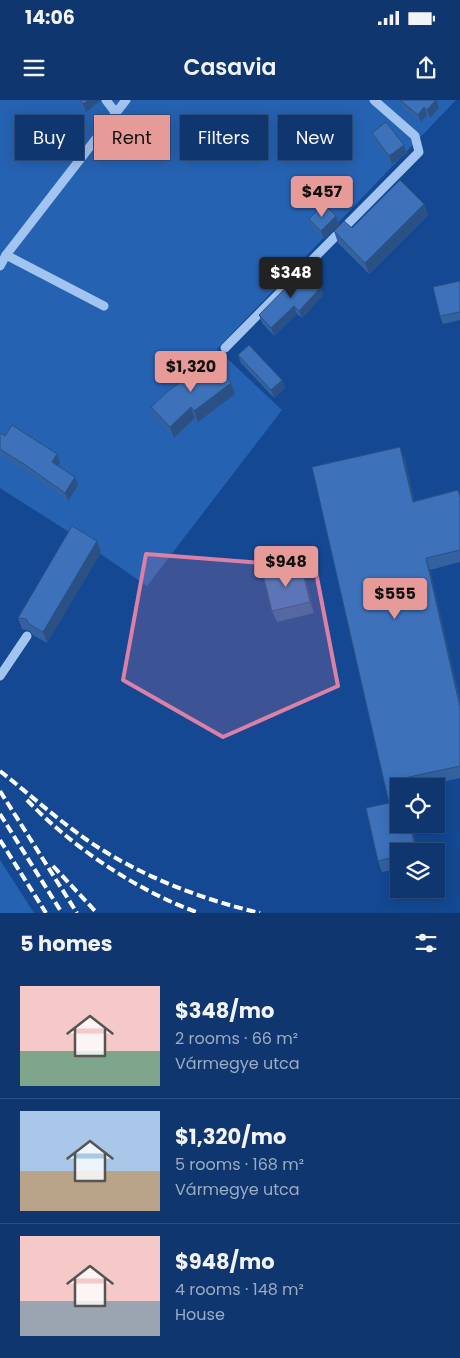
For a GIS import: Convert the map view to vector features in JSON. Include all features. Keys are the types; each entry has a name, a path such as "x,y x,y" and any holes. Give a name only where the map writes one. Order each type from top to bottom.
{"street":[{"path":"106,100 115,112"},
{"path":"0,266 6,254 126,100"},
{"path":"225,348 419,152 415,136 374,100"},
{"path":"6,254 104,306"},
{"path":"0,676 27,636"}],"highlighted area":[{"path":"146,554 315,567 338,686 223,737 123,680"}],"shaded area":[{"path":"0,100 456,100 217,349 282,410 147,586 72,534 0,488"},
{"path":"0,860 34,913 0,913"}],"building":[{"path":"80,100 88,100 83,104"},
{"path":"400,100 436,100 427,110 424,107 418,115"},
{"path":"386,122 404,145 389,156 372,133"},
{"path":"400,180 424,204 365,263 334,231 344,221 352,228"},
{"path":"324,204 336,216 321,231 309,219"},
{"path":"303,270 321,287 299,311 294,306 271,328 259,315"},
{"path":"460,281 460,312 440,316 433,287"},
{"path":"249,345 282,380 271,390 238,355"},
{"path":"212,359 231,383 194,411 191,407 170,427 151,407 167,392"},
{"path":"12,425 57,454 52,462 75,477 65,493 0,449 0,433 5,436"},
{"path":"400,447 413,502 458,490 460,497 460,550 426,558 460,707 460,766 405,778 390,778 390,833 412,833 414,843 390,843 390,858 378,861 366,808 389,803 312,467"},
{"path":"72,526 97,541 43,632 29,624 26,619 18,618"},
{"path":"301,565 310,602 272,611 263,574"}],"railway":[{"path":"0,771 76,832 127,864 192,893 260,913"},
{"path":"0,791 77,913"},
{"path":"27,800 64,834 107,866 152,893 199,913"},
{"path":"0,814 62,913"},
{"path":"0,840 46,913"},
{"path":"53,866 97,913"}]}
